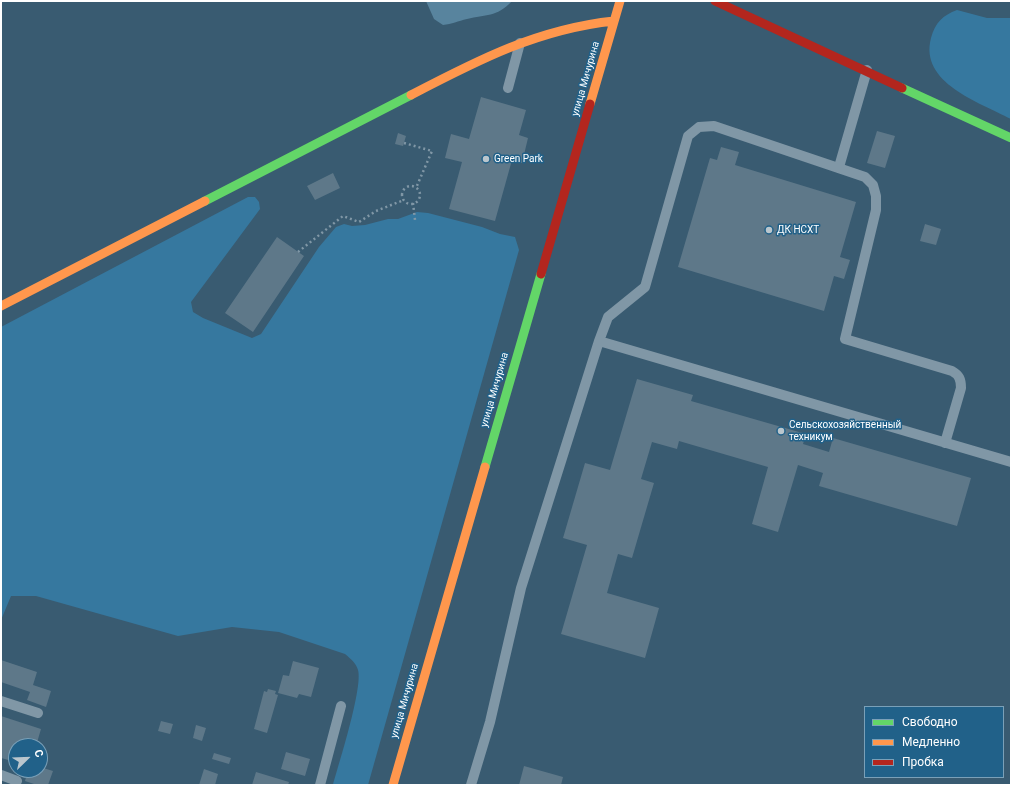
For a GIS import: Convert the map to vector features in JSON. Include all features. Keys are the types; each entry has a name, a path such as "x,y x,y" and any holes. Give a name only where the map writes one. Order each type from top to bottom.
{"street":[{"name":"улица Мичурина","path":"393,785 620,1"},
{"path":"715,1 867,70 1011,138"},
{"path":"1,306 478,60 520,41 565,27 584,23 614,21"}],"lane":[{"path":"508,88 520,41"},
{"path":"839,167 867,70"},
{"path":"471,785 490,722 521,588 599,341 608,317 644,287 688,136 699,126 714,126 839,167 865,177 872,185 876,196 876,210 845,339 952,371 958,375 961,381 961,388 945,443"},
{"path":"599,341 1011,462"},
{"path":"1,701 38,713"},
{"path":"320,785 342,706"},
{"path":"1,775 17,781"}],"path":[{"path":"404,143 432,151 416,188"},
{"path":"413,186 416,188 419,190 419,198 414,203 410,204 404,200 403,192 405,188 413,186"},
{"path":"298,252 343,216 358,222 376,211 404,200"},
{"path":"414,203 415,220"}],"shaded area":[{"path":"426,1 512,1 496,13 443,25 434,19"},
{"path":"957,10 987,18 1011,18 1011,119 968,98 954,89 943,79 934,67 930,54 931,38 935,28 940,20"},
{"path":"248,197 255,197 259,202 260,209 191,302 193,312 203,318 252,338 261,334 319,247 336,227 344,224 352,226 365,225 388,219 398,219 417,212 428,213 515,237 519,250 368,785 333,785 354,708 359,679 356,665 345,654 279,632 232,627 178,636 36,596 11,596 1,620 1,327"}],"building":[{"name":"Green Park","path":"481,97 526,110 519,135 528,138 522,163 512,160 495,221 449,209 462,162 445,158 451,134 469,139"},
{"path":"877,131 895,136 885,168 867,163"},
{"path":"398,133 406,136 403,146 395,144"},
{"name":"ДК НСХТ","path":"721,147 739,152 735,165 856,202 840,257 850,260 844,279 834,276 824,311 678,267 710,158 717,160"},
{"path":"333,173 340,188 315,200 307,186"},
{"path":"925,224 941,229 936,245 920,241"},
{"path":"277,237 304,256 253,332 225,313"},
{"path":"637,379 693,395 691,401 806,434 803,444 829,452 833,438 971,478 957,526 819,486 823,473 798,465 778,532 752,524 768,467 679,441 677,449 652,442 641,479 654,483 632,558 618,554 607,593 659,608 645,658 561,634 587,545 563,538 585,463 610,470"},
{"path":"1,660 37,672 33,685 51,691 46,707 27,700 30,692 1,682"},
{"path":"293,661 319,668 311,697 299,694 297,698 278,693 283,675 289,676"},
{"path":"268,689 276,691 275,694 278,695 267,733 254,729 264,691 267,692"},
{"path":"1,716 41,729 38,738 8,738 8,760 1,758"},
{"path":"161,721 173,724 170,734 158,731"},
{"path":"196,725 206,728 202,741 193,738"},
{"path":"286,752 310,759 305,776 281,769"},
{"path":"214,753 231,758 229,764 212,759"},
{"path":"524,766 563,777 561,785 519,785"},
{"path":"48,769 53,771 48,785 37,785 25,781 26,778 48,778"},
{"path":"204,769 218,774 215,785 199,785"},
{"path":"256,772 289,782 288,785 252,785"}],"traffic: fast":[{"path":"902,88 1011,138"},
{"path":"205,201 411,95"},
{"path":"485,467 541,274"}],"traffic: slow":[{"path":"590,104 620,1"},
{"path":"411,95 485,58 509,48 560,31 614,21"},
{"path":"1,306 205,201"},
{"path":"393,785 485,467"}],"traffic: jam":[{"path":"715,1 902,88"},
{"path":"541,274 590,104"}],"place":[{"name":"Green Park","path":"486,159"},
{"name":"ДК НСХТ","path":"769,230"},
{"name":"Сельскохозяйственный техникум","path":"781,431"}]}
